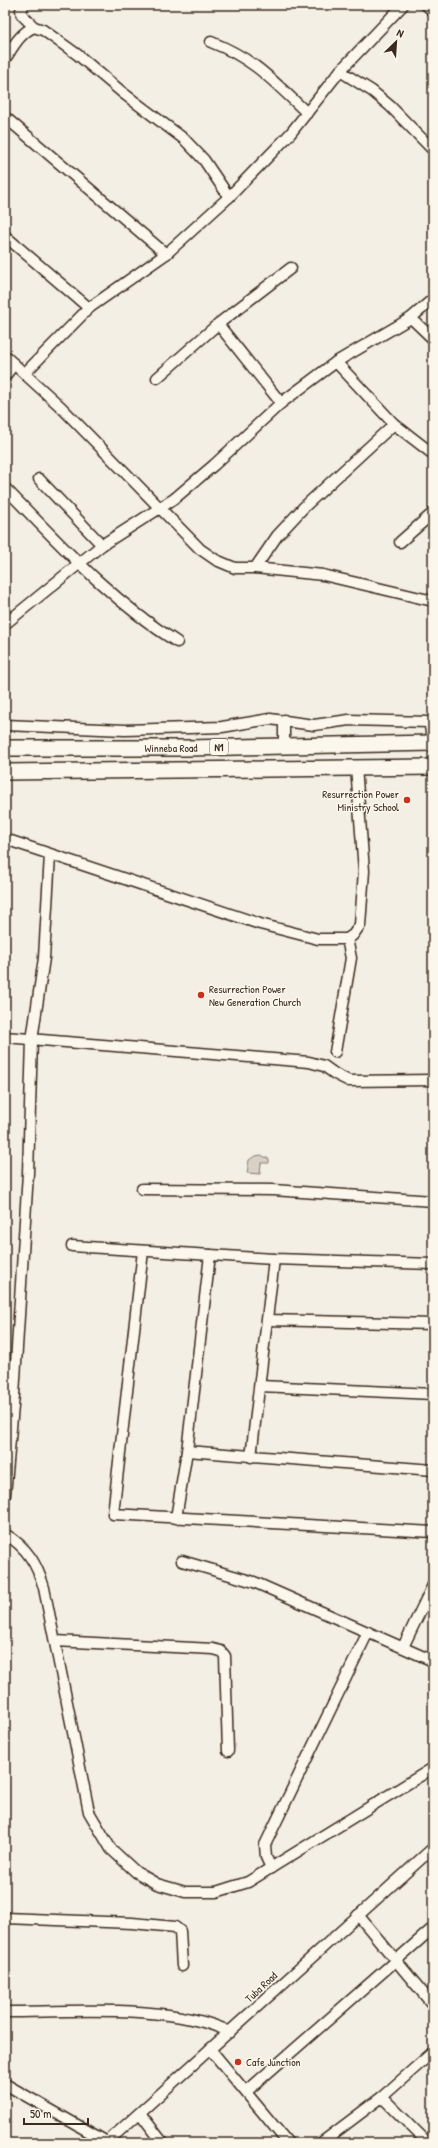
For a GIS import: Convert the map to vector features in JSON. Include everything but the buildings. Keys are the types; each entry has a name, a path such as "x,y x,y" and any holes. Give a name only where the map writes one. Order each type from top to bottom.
{"highway":[{"name":"Winneba Road","path":"5,748 126,748 433,742"},
{"name":"Winneba Road","path":"5,772 433,767"}],"street":[{"path":"24,5 21,10 22,15 34,27 43,30 78,55 112,84 184,139 204,160 229,197"},
{"path":"25,373 89,308 166,254 229,197 307,113 340,71 403,5"},
{"path":"426,5 433,11"},
{"path":"5,60 19,38 27,30 34,27"},
{"path":"211,42 232,50 263,70 307,113"},
{"path":"340,71 372,91 390,106 433,150"},
{"path":"5,117 166,254"},
{"path":"5,236 89,308"},
{"path":"157,378 218,324 291,268"},
{"path":"5,624 102,545 160,508 214,465 281,403 336,362 410,318 433,299"},
{"path":"410,318 433,339"},
{"path":"218,324 281,403"},
{"path":"5,356 25,373 200,549 216,560 235,568 255,568 323,574 433,601"},
{"path":"336,362 394,424 433,454"},
{"path":"5,376 14,364"},
{"path":"255,568 278,536 304,507 394,424"},
{"path":"39,479 102,545"},
{"path":"5,488 80,564 138,616 177,642"},
{"path":"400,542 433,513"},
{"path":"5,725 125,730 222,727 270,719 314,725 349,720 429,722 433,742"},
{"path":"284,720 284,745"},
{"path":"125,730 126,748"},
{"path":"5,839 260,924 318,938 347,940 354,935 360,925 364,871 356,767"},
{"path":"5,1495 14,1395 28,1173 32,1040 44,958 50,855"},
{"path":"335,1052 351,958 347,940"},
{"path":"5,1037 308,1062 324,1066 335,1074 349,1081 433,1080"},
{"path":"142,1188 272,1190 433,1201"},
{"path":"72,1246 274,1259 433,1264"},
{"path":"143,1251 113,1514 433,1532"},
{"path":"176,1518 188,1451 210,1255"},
{"path":"251,1457 274,1259"},
{"path":"268,1320 433,1324"},
{"path":"260,1386 433,1394"},
{"path":"188,1451 433,1470"},
{"path":"5,1534 27,1552 38,1567 55,1641 89,1812 111,1849 136,1872 157,1884 185,1892 216,1892 248,1882 433,1768"},
{"path":"182,1561 254,1582 433,1661"},
{"path":"403,1648 433,1585"},
{"path":"271,1868 266,1857 264,1845 368,1632"},
{"path":"55,1641 213,1649 221,1651 225,1656 228,1751"},
{"name":"Tuba Road","path":"107,2142 433,1848"},
{"path":"358,1915 433,2006"},
{"path":"5,1918 132,1923 175,1927 180,1932 182,1966"},
{"path":"247,2091 433,1928"},
{"path":"5,2012 132,2012 213,2024 230,2032"},
{"path":"210,2048 247,2091 288,2143"},
{"path":"321,2143 382,2097 433,2052"},
{"path":"5,2084 107,2142"},
{"path":"382,2097 428,2143"},
{"path":"140,2113 163,2143"}],"shaded area":[{"path":"261,1155 269,1159 269,1163 261,1163 260,1174 247,1173 249,1160 255,1156"}],"place":[{"name":"Resurrection Power Ministry School","path":"407,800"},
{"name":"Resurrection Power New Generation Church","path":"201,995"},
{"name":"Cafe Junction","path":"238,2062"}]}
